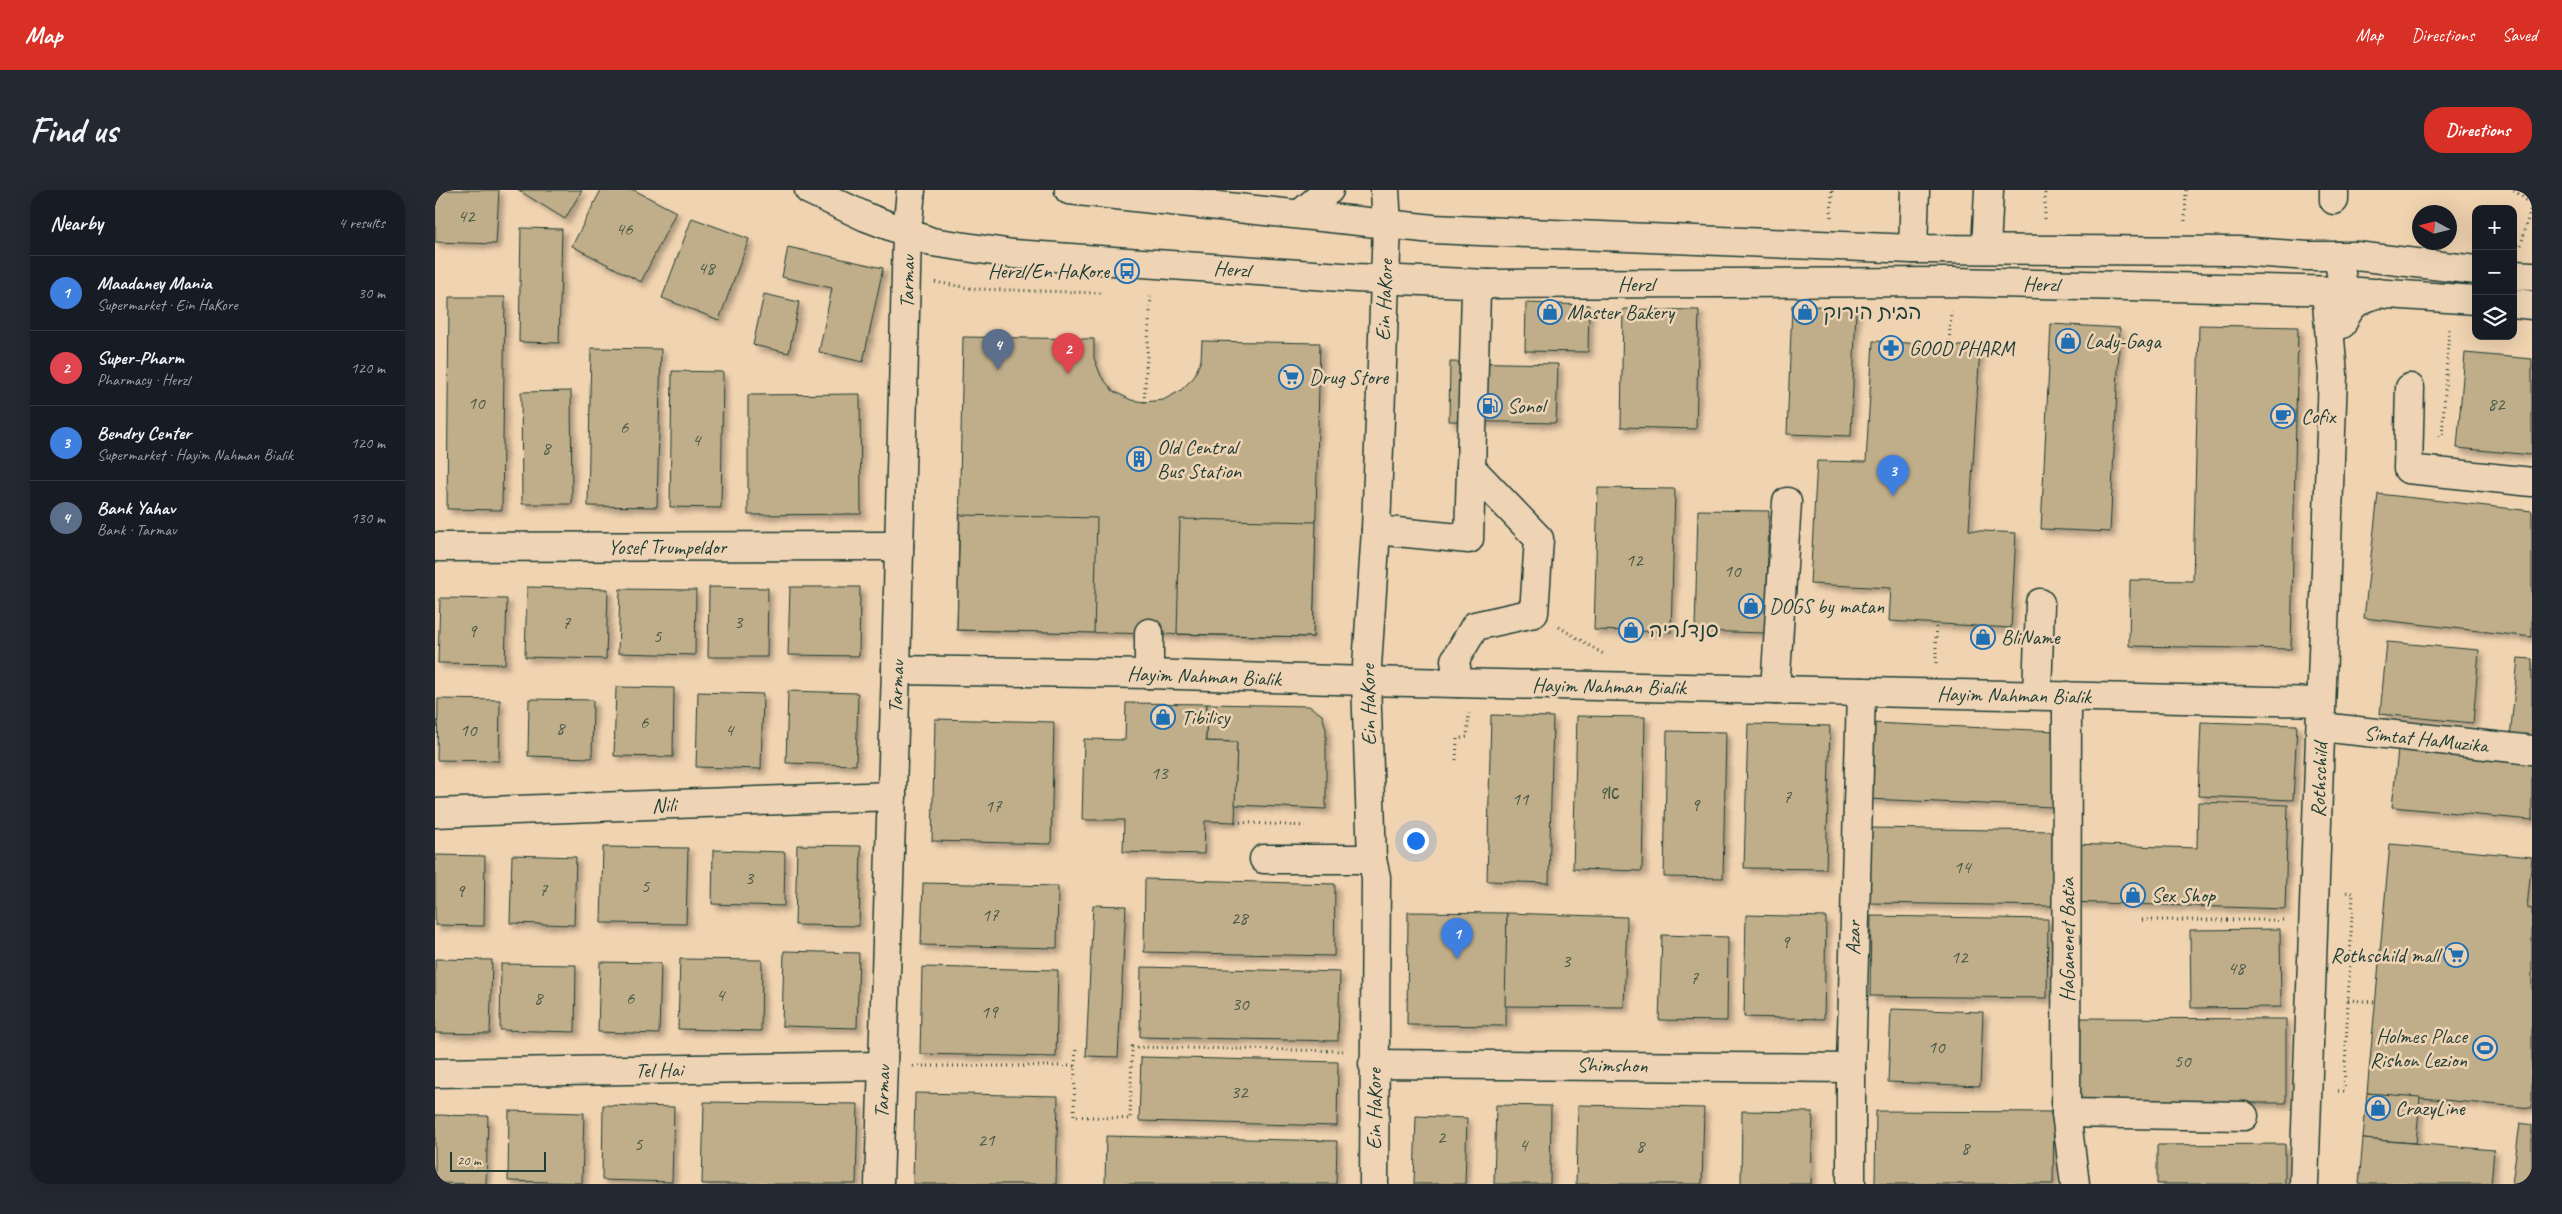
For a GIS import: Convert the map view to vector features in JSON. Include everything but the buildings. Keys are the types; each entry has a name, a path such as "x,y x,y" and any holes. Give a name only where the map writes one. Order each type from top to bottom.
{"street":[{"name":"Herzl","path":"809,190 907,234 932,242 1013,254 1385,279 1488,284 1952,282 2335,291 2463,300"},
{"name":"Tarmav","path":"879,1184 897,670 907,234 911,190"},
{"name":"Herzl","path":"1069,190 1433,229 1913,249 2239,251 2356,256 2472,270"},
{"path":"1301,214 1329,190"},
{"name":"Ein HaKore","path":"1374,1184 1373,1058 1376,877 1372,860 1366,681 1376,530 1387,225 1385,190"},
{"path":"1913,249 1915,190"},
{"path":"1985,249 1989,190"},
{"name":"Rothschild","path":"2305,1184 2337,256"},
{"path":"2517,275 2532,276"},
{"path":"1376,530 1469,539 1476,292 1488,284"},
{"name":"Rothschild","path":"2333,375 2342,324 2335,291"},
{"path":"2342,324 2347,312 2357,300 2379,293"},
{"path":"2517,304 2532,305"},
{"path":"2410,388 2408,469 2532,482"},
{"path":"1465,683 1455,660 1475,626 1534,613 1539,539 1471,468"},
{"path":"1775,690 1787,502"},
{"name":"Yosef Trumpeldor","path":"435,547 899,546"},
{"path":"2037,696 2040,602"},
{"path":"1149,633 1149,674"},
{"name":"Hayim Nahman Bialik","path":"897,670 1149,674 1366,681 2067,696 2321,715"},
{"name":"Azar","path":"1851,1184 1851,1068 1861,692"},
{"name":"HaGanenet Batia","path":"2067,696 2067,1113 2075,1184"},
{"name":"Simtat HaMuzika","path":"2321,715 2532,750"},
{"name":"Nili","path":"435,813 892,796"},
{"path":"1264,858 1372,860"},
{"name":"Shimshon","path":"1373,1058 1851,1068"},
{"name":"Tel Hai","path":"435,1073 882,1066"},
{"path":"2067,1113 2244,1116"}],"path":[{"path":"2515,190 2532,205 2520,248"},
{"path":"1144,402 1151,295"},
{"path":"2409,439 2443,437 2463,300"},
{"path":"1534,613 1607,657"},
{"path":"1935,694 1936,624"},
{"path":"1456,760 1457,738 1467,737 1465,683"},
{"path":"1235,822 1313,826"},
{"path":"2142,920 2314,920"},
{"path":"2348,1000 2375,1002"},
{"path":"1076,1046 1074,1116 1130,1119 1132,1047 1373,1058"},
{"path":"882,1066 1075,1066"}],"place":[{"name":"Herzl/En HaKore","path":"1127,271"},
{"name":"Master Bakery","path":"1550,312"},
{"name":"הבית הירוק","path":"1805,312"},
{"name":"Lady-Gaga","path":"2068,341"},
{"name":"GOOD PHARM","path":"1891,348"},
{"name":"Bank Yahav","path":"998,370"},
{"name":"Super-Pharm","path":"1068,374"},
{"name":"Drug Store","path":"1291,377"},
{"name":"Sonol","path":"1490,406"},
{"name":"Cofix","path":"2283,416"},
{"name":"Old Central Bus Station","path":"1139,459"},
{"name":"Bendry Center","path":"1893,496"},
{"name":"DOGS by matan","path":"1751,606"},
{"name":"סנדלריה","path":"1631,630"},
{"name":"BliName","path":"1983,637"},
{"name":"Tibilisy","path":"1163,717"},
{"name":"Sex Shop","path":"2133,895"},
{"name":"Rothschild mall","path":"2456,955"},
{"name":"Maadaney Mania","path":"1457,959"},
{"name":"Holmes Place Rishon Lezion","path":"2485,1048"},
{"name":"CrazyLine","path":"2378,1108"}]}
